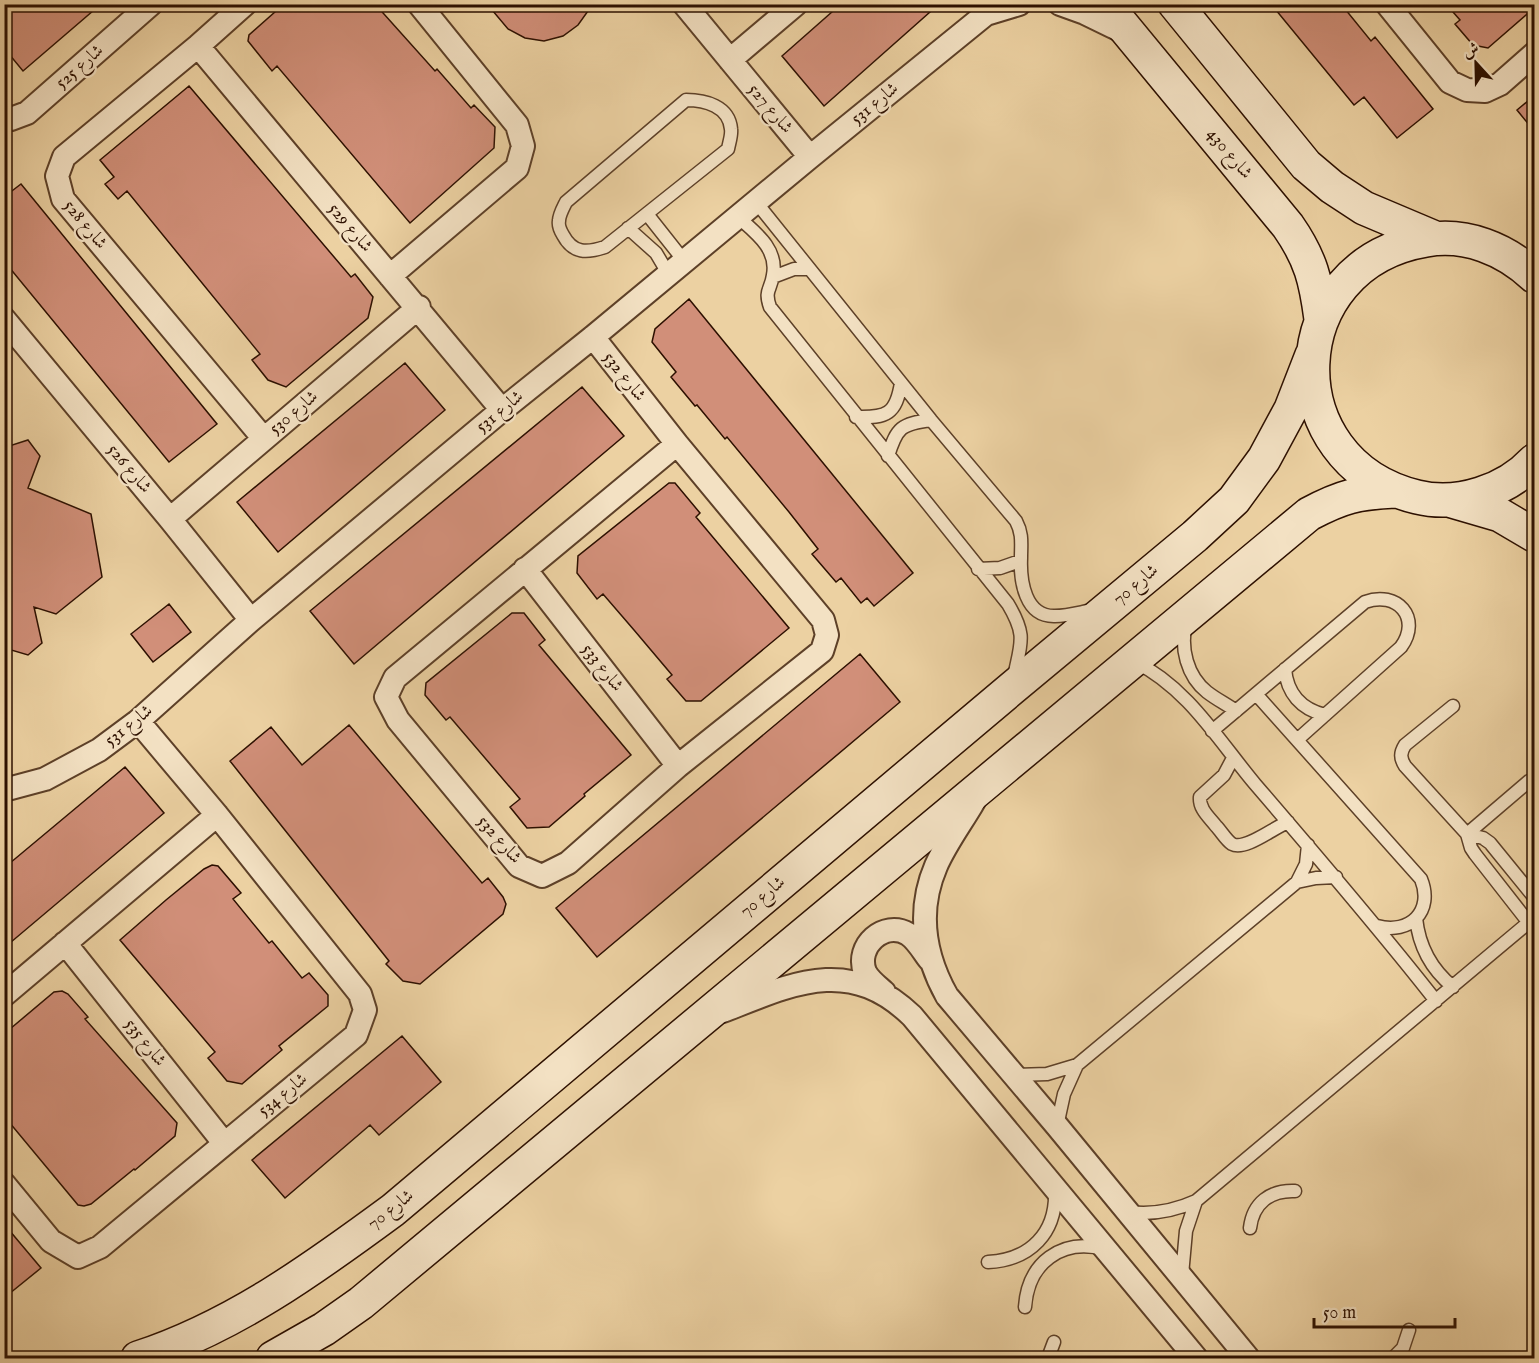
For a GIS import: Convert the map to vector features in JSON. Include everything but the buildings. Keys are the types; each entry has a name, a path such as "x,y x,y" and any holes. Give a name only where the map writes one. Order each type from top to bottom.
{"main road":[{"name":"شارع 430","path":"1105,4 1295,235 1313,270 1321,319"},
{"path":"1175,4 1306,165 1332,187 1364,208 1435,238"},
{"path":"1534,276 1509,256 1492,248 1454,239 1435,238 1411,242 1388,250 1366,263 1338,291 1321,319 1312,355 1315,401 1330,437 1355,466 1380,484 1395,491 1420,498 1447,500 1474,506 1500,515 1534,535"},
{"path":"1492,248 1534,242"},
{"name":"شارع 70","path":"138,1359 200,1335 251,1308 332,1255 393,1210 1011,688 1195,536 1234,500 1264,459 1291,409 1312,355"},
{"path":"1447,500 1470,497 1491,490 1512,480 1534,461"},
{"path":"273,1359 324,1329 361,1303 1134,662 1309,514 1357,493 1395,491"}],"street":[{"name":"شارع 525","path":"4,117 11,119 27,113 151,4"},
{"name":"شارع 528","path":"245,4 64,157 57,176 63,199 264,438"},
{"path":"390,276 517,168 524,146 517,125 419,4"},
{"name":"شارع 527","path":"684,4 810,157"},
{"path":"730,60 796,4"},
{"name":"شارع 531","path":"4,790 45,779 99,750 138,721 251,620 989,9 1018,4"},
{"path":"1060,4 1130,34"},
{"path":"1387,4 1450,82 1467,90 1485,91 1500,84 1534,54"},
{"name":"شارع 529","path":"198,46 502,410"},
{"name":"شارع 530","path":"170,519 418,307"},
{"name":"شارع 526","path":"4,319 251,620"},
{"name":"شارع 532","path":"593,337 677,444 823,620 827,635 822,651 678,766 568,863 542,876 519,866 398,720 386,697 395,678 677,444"},
{"name":"شارع 533","path":"525,569 678,766"},
{"name":"شارع 534","path":"4,1184 51,1241 78,1257 100,1247 356,1035 365,1011 360,994 217,815 138,721"},
{"path":"931,963 924,929 931,879 937,863 982,788"},
{"path":"4,995 217,815"},
{"path":"1186,1353 1105,1250 912,1016 868,978 863,963 866,947 877,935 892,930 908,934 914,940 931,963 947,996 1129,1212 1248,1359"},
{"name":"شارع 535","path":"65,943 224,1143"},
{"path":"705,1018 807,981 840,981 857,984 888,996"}],"lane":[{"path":"686,100 703,100 718,106 729,120 731,130 728,149 628,228 605,247 590,252 582,251 568,243 559,228 559,219 566,202 686,100"},
{"path":"756,202 901,383 1016,521 1022,537 1020,561 1023,592 1030,604 1040,612 1053,616 1109,608"},
{"path":"647,214 677,268"},
{"path":"738,217 760,236 774,262 773,277 767,290 770,307 1008,604 1021,629 1021,642 1011,688"},
{"path":"628,228 677,268"},
{"path":"773,277 794,269 809,269"},
{"path":"856,417 877,417 890,411 898,399 901,383"},
{"path":"888,456 895,434 910,423 932,420"},
{"path":"978,569 1000,568 1020,561"},
{"path":"1212,731 1365,602 1383,598 1400,606 1409,622 1407,640 1297,740"},
{"path":"1189,615 1184,636 1189,668 1200,686 1236,711"},
{"path":"1134,662 1149,669 1176,689 1377,926 1436,1001"},
{"path":"1285,669 1289,687 1300,703 1307,709 1325,715"},
{"path":"1256,694 1421,879 1425,895 1421,911 1416,918 1398,928 1387,929 1377,926"},
{"path":"1129,1212 1170,1211 1196,1201 1532,921 1475,854 1467,834 1405,766 1401,758 1405,745 1453,706"},
{"path":"1233,758 1224,775 1200,798 1201,807 1230,842 1238,846 1248,845 1270,830 1288,822"},
{"path":"1467,834 1529,781"},
{"path":"1467,834 1483,838 1490,843 1534,897"},
{"path":"1015,1075 1047,1074 1077,1065 1297,882 1306,864 1308,844"},
{"path":"1297,882 1336,877"},
{"path":"1416,918 1418,937 1429,960 1436,971 1453,987"},
{"path":"1057,1126 1064,1094 1077,1065"},
{"path":"988,1262 1013,1258 1035,1246 1049,1226 1054,1214 1055,1189"},
{"path":"1250,1228 1254,1210 1267,1196 1295,1191"},
{"path":"1182,1277 1183,1246 1190,1215 1196,1201"},
{"path":"1025,1307 1030,1282 1044,1261 1067,1248 1093,1246 1105,1250"},
{"path":"1393,1359 1403,1348 1409,1330"},
{"path":"1048,1359 1054,1342"}]}
